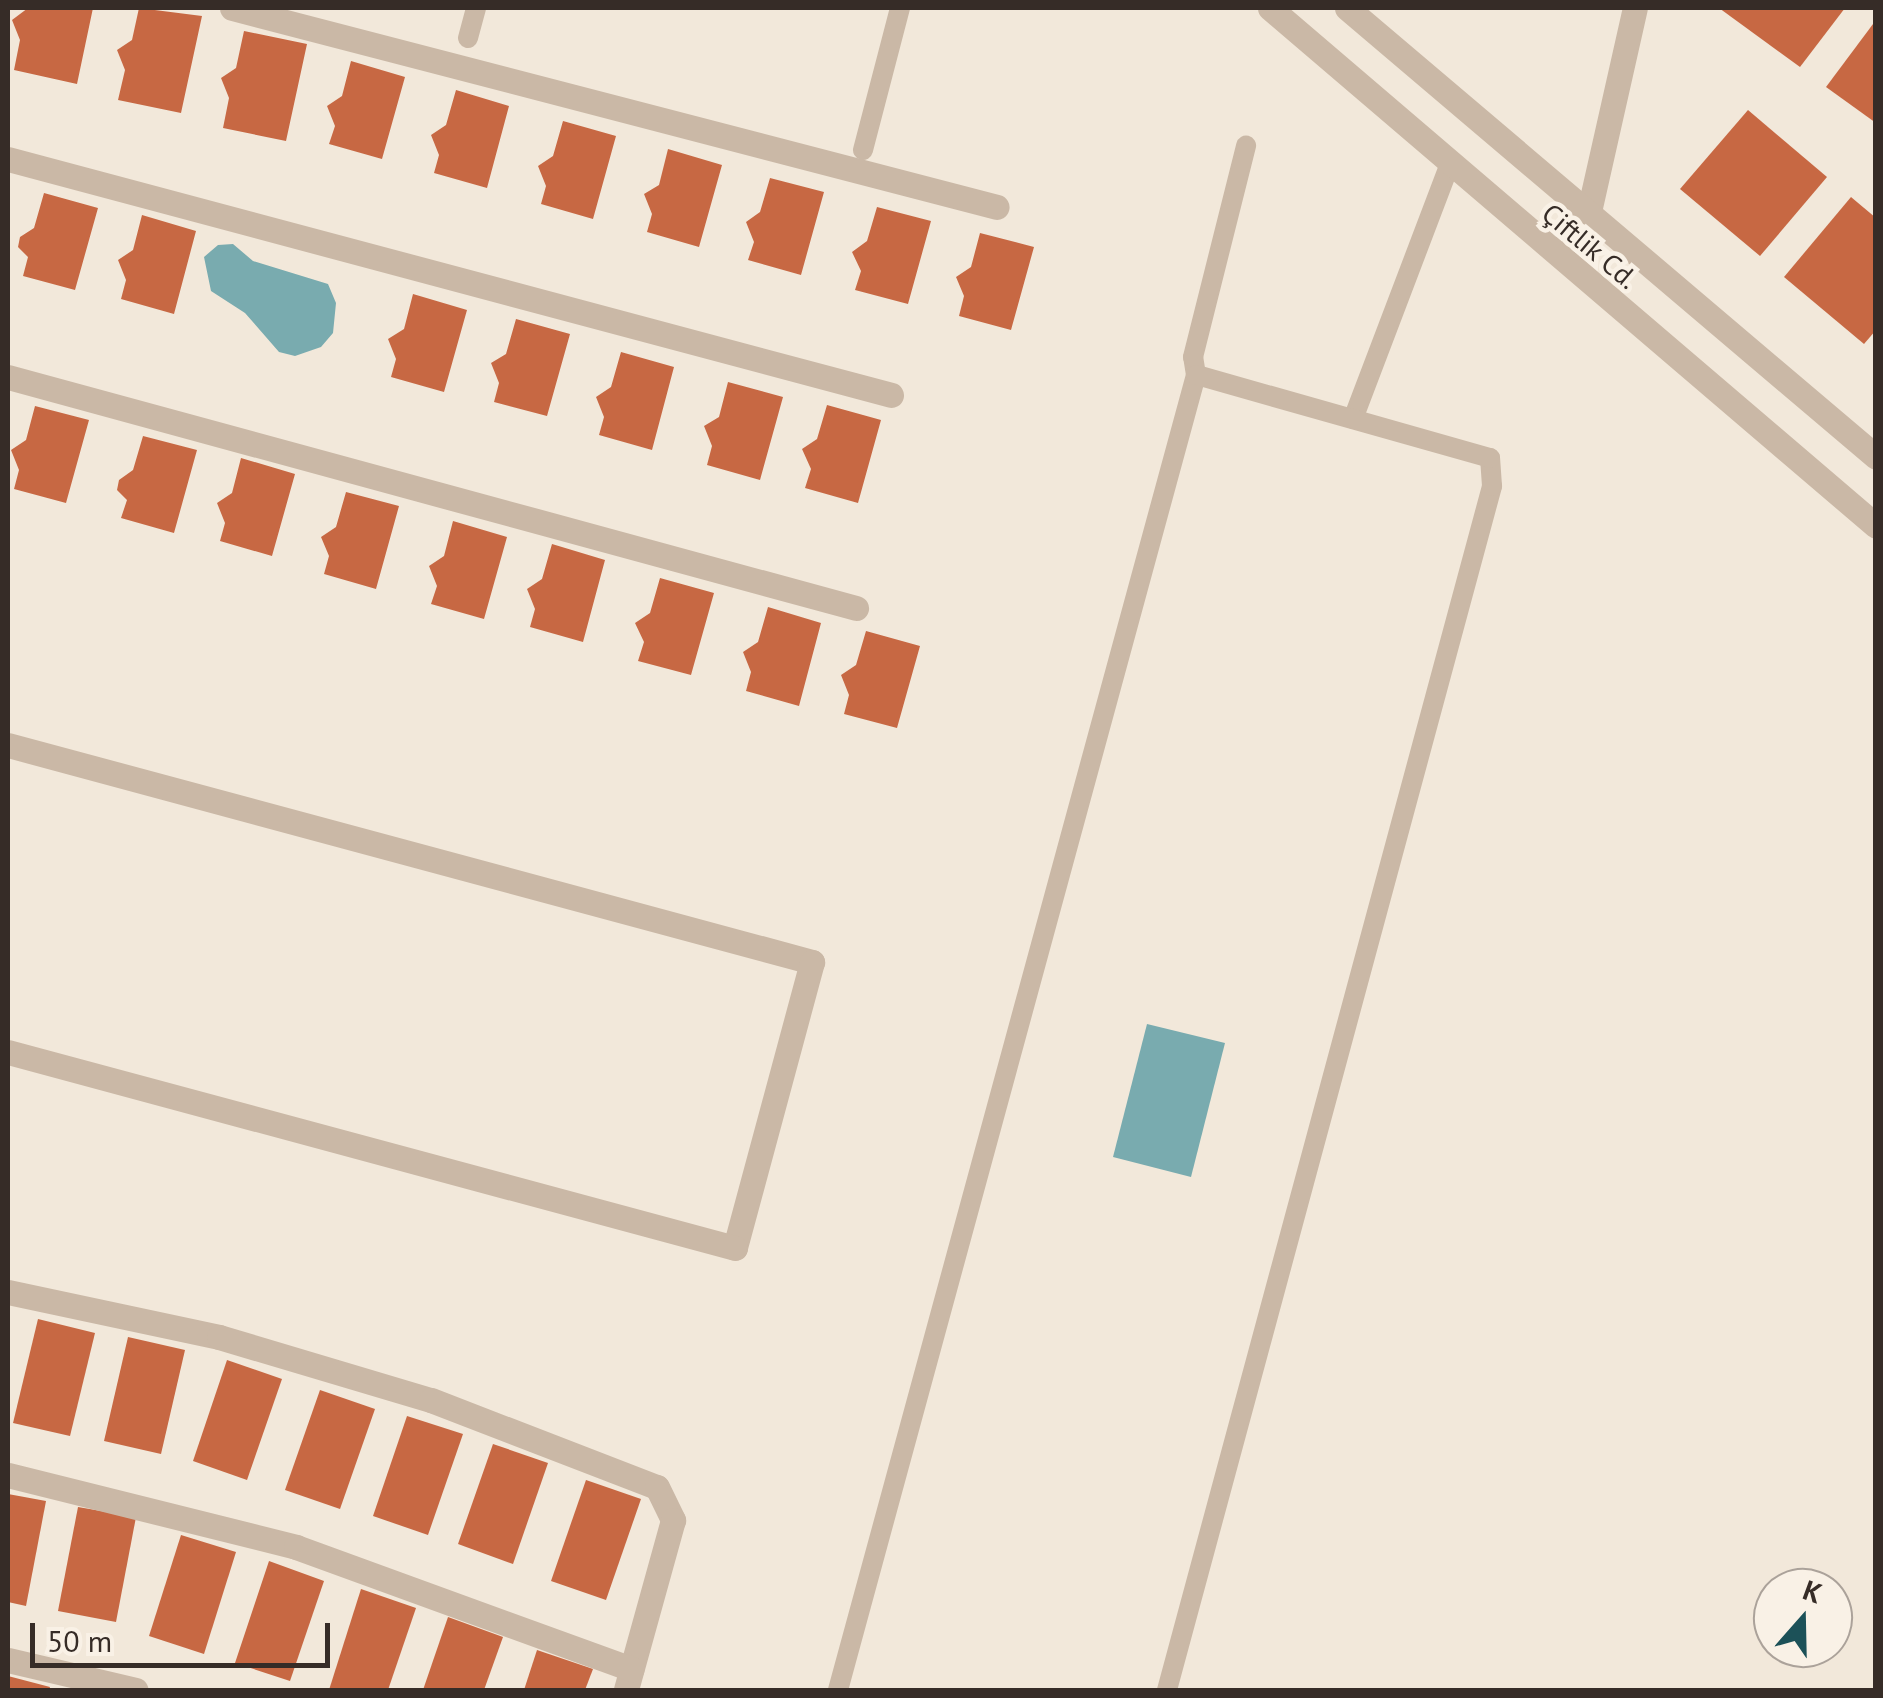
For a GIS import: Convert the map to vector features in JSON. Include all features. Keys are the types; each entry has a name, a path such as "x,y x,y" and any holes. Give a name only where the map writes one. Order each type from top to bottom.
{"street":[{"path":"232,8 997,208"},
{"name":"Çiftlik Cd.","path":"1270,8 1449,166 1876,526"},
{"name":"Çiftlik Cd.","path":"1348,8 1876,457"},
{"path":"1588,216 1635,8"},
{"path":"8,160 890,395"},
{"path":"8,377 856,608"},
{"path":"8,745 812,962 735,1248 8,1052"},
{"path":"8,1292 218,1337 396,1390 657,1487 672,1520 629,1680 296,1547 8,1475"},
{"path":"8,1660 136,1690"}],"lane":[{"path":"468,38 476,8"},
{"path":"863,150 900,8"},
{"path":"838,1690 1196,375 1193,356 1246,146"},
{"path":"1352,420 1449,166"},
{"path":"1167,1690 1492,486 1490,458 1196,375"}],"water":[{"path":"233,244 253,261 328,284 336,303 333,333 321,347 295,356 279,352 245,313 211,291 204,257 218,245"},
{"path":"1147,1024 1225,1043 1191,1177 1113,1157"}],"building":[{"path":"28,8 93,8 77,84 14,70 20,40 12,20"},
{"path":"139,8 202,16 181,113 118,100 125,70 117,50 132,40"},
{"path":"1719,8 1845,8 1800,67"},
{"path":"1876,20 1876,123 1826,87"},
{"path":"244,31 307,44 286,141 223,128 229,98 221,78 236,68"},
{"path":"351,61 405,77 382,159 329,144 335,126 327,106 342,96"},
{"path":"456,90 509,106 487,188 434,173 439,155 431,135 446,125"},
{"path":"1748,110 1827,177 1760,256 1680,189"},
{"path":"563,121 616,136 593,219 541,204 546,186 538,166 553,156"},
{"path":"668,149 722,165 699,247 647,232 652,214 644,194 659,185"},
{"path":"770,178 824,192 801,275 748,260 754,242 746,222 760,212"},
{"path":"44,193 98,208 75,290 23,276 28,257 18,247 20,237 34,228"},
{"path":"1851,197 1876,218 1876,330 1864,344 1784,277"},
{"path":"877,207 931,221 908,304 855,290 861,271 852,252 867,241"},
{"path":"142,215 196,231 174,314 121,299 126,280 118,260 133,250"},
{"path":"980,233 1034,247 1011,330 959,316 964,296 956,277 971,267"},
{"path":"413,294 467,310 444,392 391,377 396,359 388,339 404,329"},
{"path":"516,319 570,334 547,416 494,402 499,383 491,363 506,354"},
{"path":"621,352 674,367 652,450 599,435 604,417 596,397 611,387"},
{"path":"728,382 783,397 760,480 707,465 712,446 704,426 719,417"},
{"path":"827,405 881,420 858,503 805,488 811,469 802,449 817,439"},
{"path":"35,406 89,420 66,503 14,489 19,470 11,450 26,440"},
{"path":"143,436 197,450 174,533 121,518 127,500 117,490 119,480 133,470"},
{"path":"241,458 295,474 272,556 220,541 225,523 217,503 232,493"},
{"path":"346,492 399,506 376,589 324,574 329,556 321,537 336,527"},
{"path":"453,521 507,537 484,619 431,604 437,586 429,566 444,556"},
{"path":"552,544 605,560 583,642 530,627 535,609 527,589 542,579"},
{"path":"660,578 714,593 691,675 638,661 644,642 635,623 650,613"},
{"path":"768,607 821,623 799,706 746,691 751,672 743,652 758,642"},
{"path":"866,631 920,646 897,728 844,714 849,695 841,675 856,665"},
{"path":"38,1319 95,1333 70,1436 13,1423"},
{"path":"128,1337 185,1350 161,1454 104,1441"},
{"path":"227,1360 282,1379 247,1480 193,1461"},
{"path":"320,1390 375,1409 340,1509 285,1490"},
{"path":"407,1416 463,1434 428,1535 373,1516"},
{"path":"493,1444 548,1463 513,1564 458,1544"},
{"path":"586,1480 641,1499 606,1600 551,1581"},
{"path":"8,1494 46,1501 26,1606 8,1602"},
{"path":"78,1507 136,1517 116,1622 58,1611"},
{"path":"181,1535 236,1552 204,1654 149,1636"},
{"path":"269,1561 324,1581 290,1681 235,1663"},
{"path":"361,1589 416,1608 388,1690 329,1690"},
{"path":"448,1617 503,1637 484,1690 423,1690"},
{"path":"537,1650 593,1669 585,1690 524,1690"},
{"path":"8,1676 50,1687 8,1690"}]}
